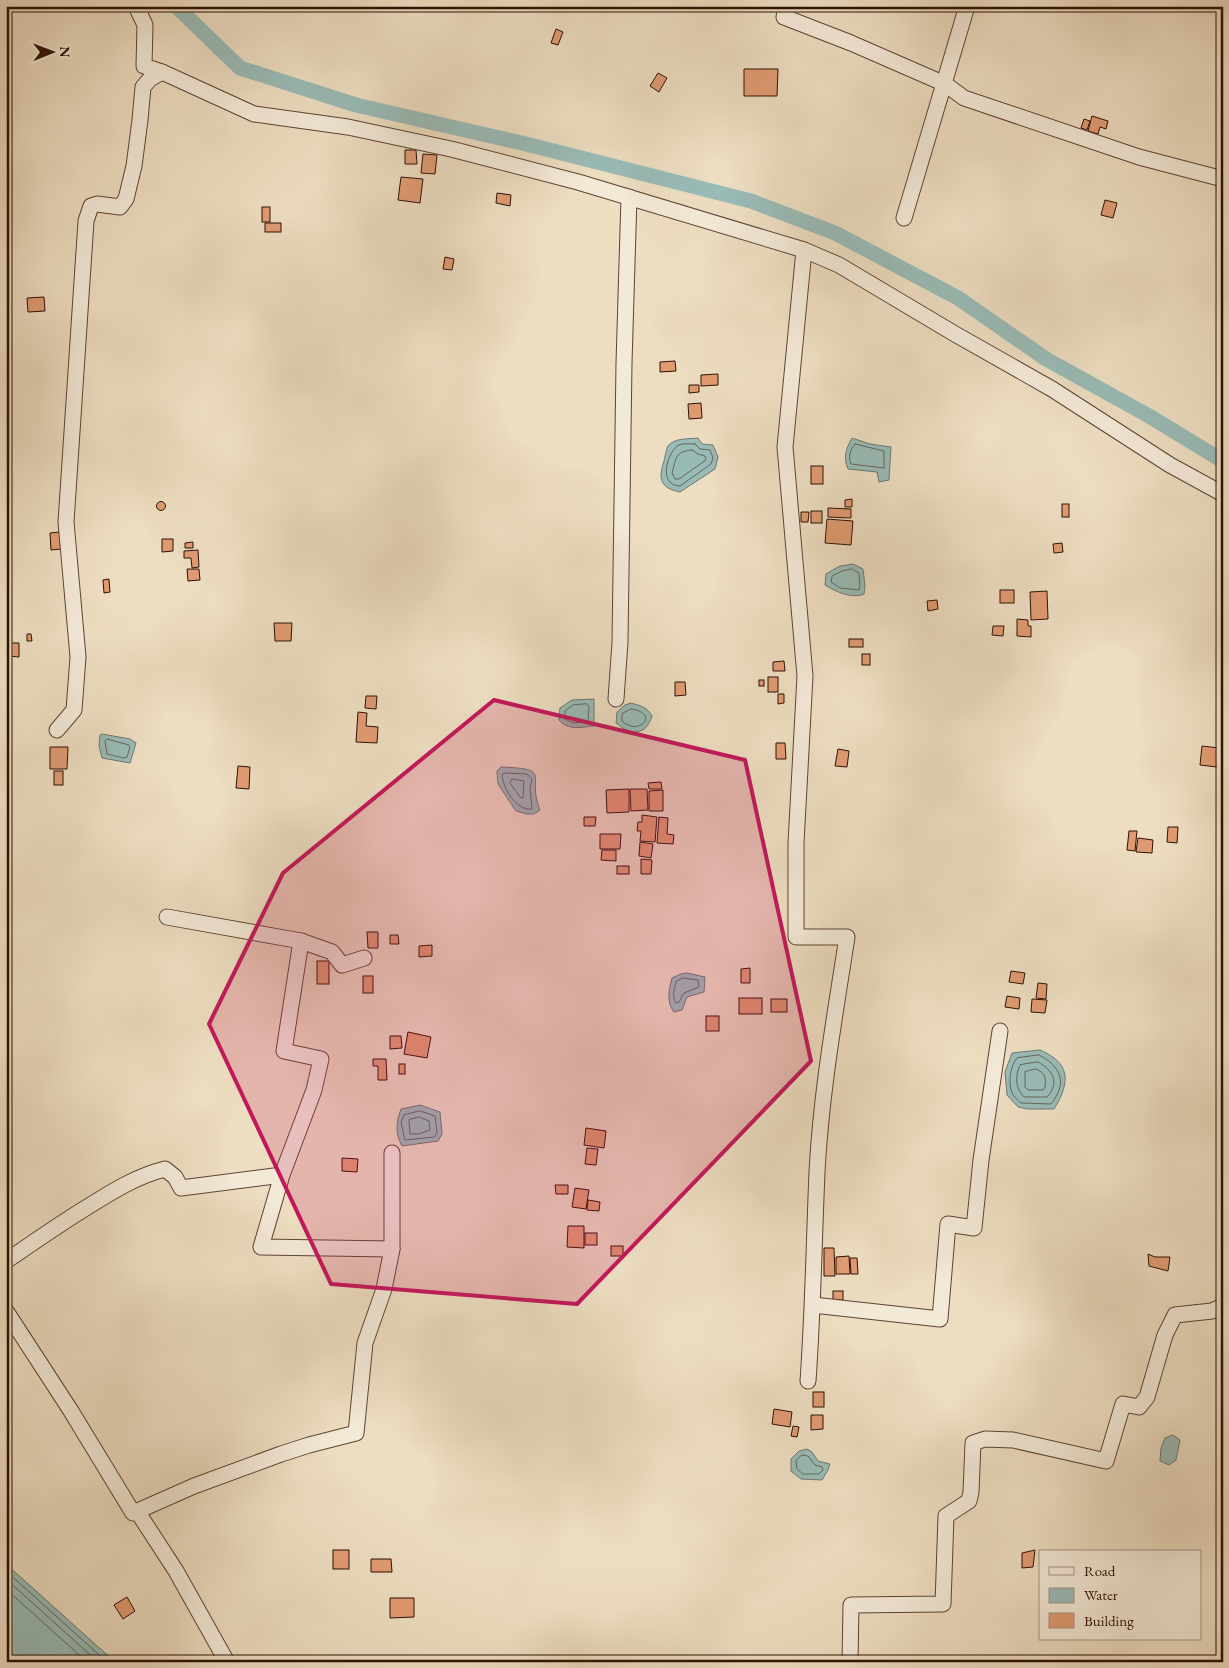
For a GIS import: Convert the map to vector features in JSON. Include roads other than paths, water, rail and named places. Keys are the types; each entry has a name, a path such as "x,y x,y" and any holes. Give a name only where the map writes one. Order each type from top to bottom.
{"street":[{"path":"136,6 145,25 144,66 162,72 254,114 348,128 451,149 629,197 804,250 839,265 1052,389 1170,465 1223,494"},
{"path":"786,6 784,17 852,43 945,84 964,98 1139,157 1223,179"},
{"path":"904,218 967,6"},
{"path":"57,730 74,710 78,657 66,522 86,221 91,206 97,204 120,207 126,198 139,130 142,87 150,79 162,72"},
{"path":"616,699 620,642 624,353 629,197"},
{"path":"804,250 785,447 805,676 796,844 796,937 847,937 828,1057 817,1170 813,1305 808,1381"},
{"path":"168,917 301,941 332,952 342,965 364,958"},
{"path":"301,941 284,1051 321,1058 314,1090 282,1175 261,1247 392,1249"},
{"path":"813,1305 940,1319 948,1224 974,1228 980,1160 1000,1032"},
{"path":"6,1311 71,1411 133,1513 194,1486 281,1454 356,1433 365,1343 384,1289 392,1249 392,1153"},
{"path":"6,1261 106,1195 146,1174 164,1169 175,1177 181,1188 282,1175"},
{"path":"850,1662 851,1605 943,1604 946,1516 969,1501 973,1443 985,1439 1013,1440 1106,1461 1123,1404 1138,1406 1147,1397 1165,1336 1175,1315 1212,1311 1223,1306"},
{"path":"138,1511 176,1571 227,1662"}],"water":[{"path":"698,438 702,444 713,445 718,457 715,469 680,492 668,488 662,482 661,473 668,446 677,440"},
{"path":"852,438 870,444 891,447 889,480 879,482 877,472 848,469 846,453"},
{"path":"853,564 863,569 864,594 849,595 825,585 826,574 840,566"},
{"path":"594,699 594,726 571,727 559,720 560,708 572,700"},
{"path":"631,703 646,709 652,716 646,727 637,732 627,730 616,723 617,712 625,705"},
{"path":"100,735 130,739 136,743 130,763 102,758 99,746"},
{"path":"501,767 533,772 535,776 536,798 540,810 534,814 516,811 498,784 497,771"},
{"path":"687,973 705,977 704,992 687,997 682,1010 674,1012 669,1000 672,978"},
{"path":"1040,1050 1054,1058 1063,1070 1065,1083 1061,1096 1054,1109 1018,1107 1007,1095 1005,1072 1012,1053"},
{"path":"420,1105 440,1112 442,1134 438,1141 402,1146 397,1128 401,1109"},
{"path":"1173,1435 1180,1440 1176,1460 1169,1465 1160,1461 1161,1448 1165,1438"},
{"path":"807,1449 812,1452 818,1461 830,1464 822,1480 801,1479 791,1471 791,1459 799,1451"},
{"path":"6,1564 115,1662 6,1662"}],"waterway":[{"path":"176,6 240,68 356,105 526,144 751,201 835,233 958,298 1046,359 1149,416 1223,461"}]}
